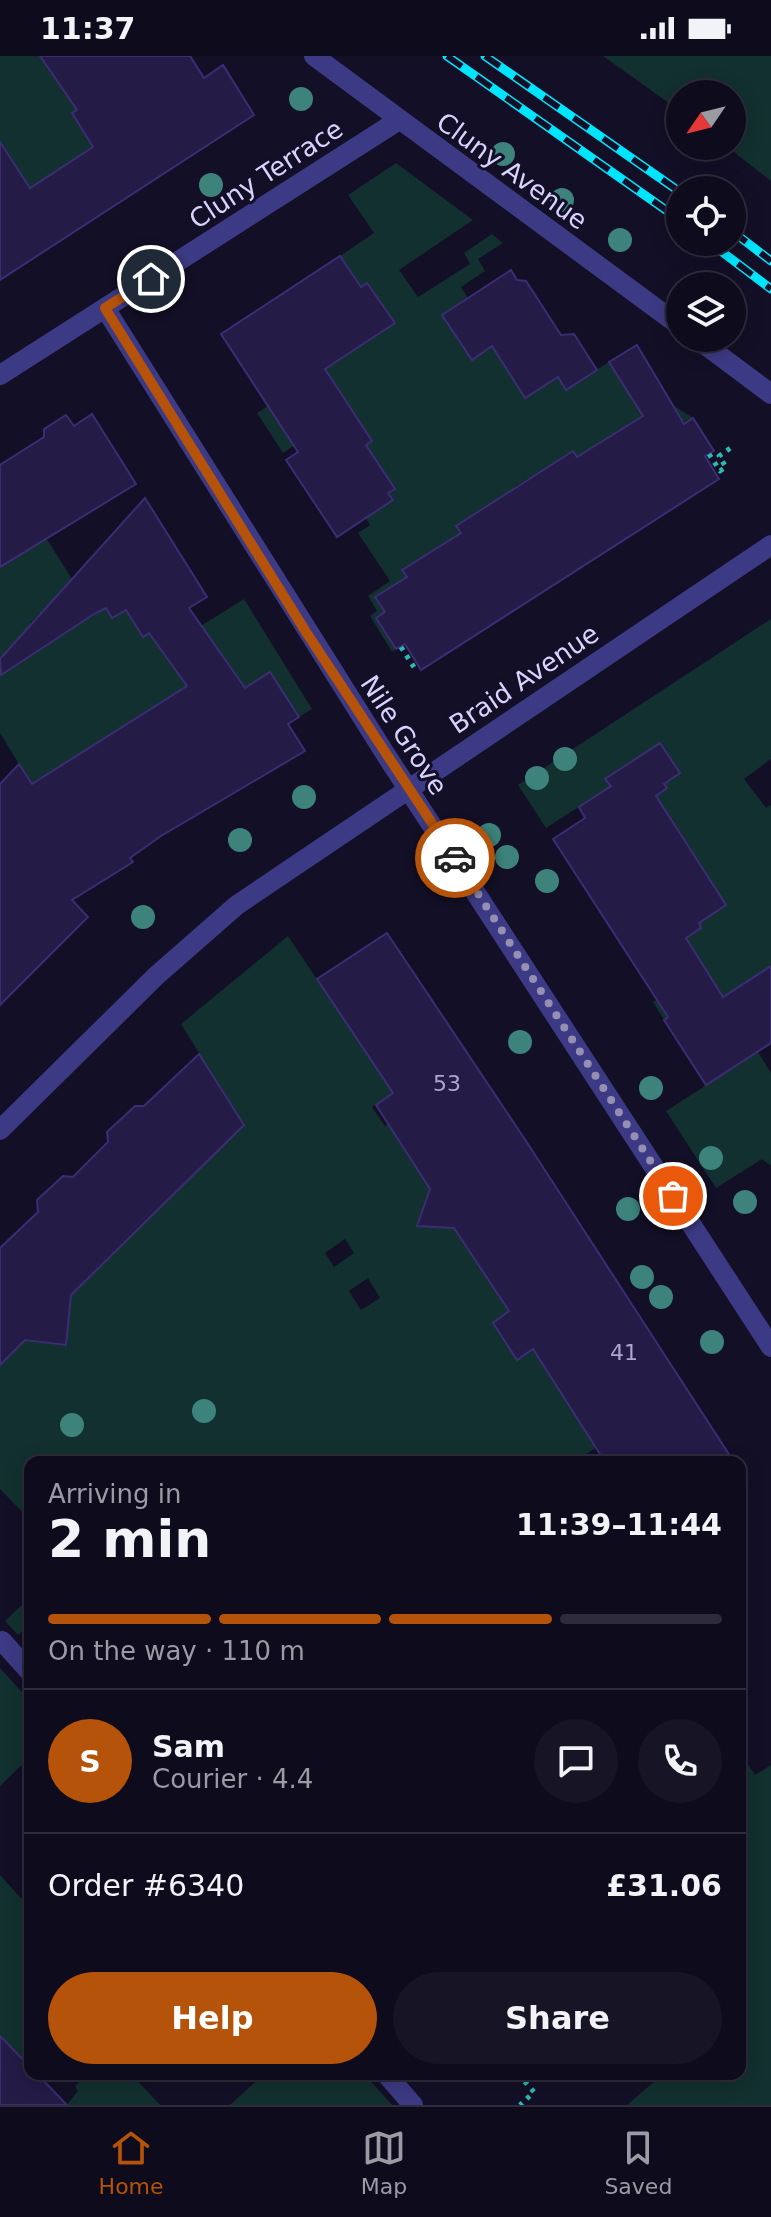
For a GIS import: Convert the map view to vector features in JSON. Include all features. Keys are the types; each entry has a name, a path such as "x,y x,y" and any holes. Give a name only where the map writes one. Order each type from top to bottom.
{"street":[{"name":"Cluny Avenue","path":"314,56 666,316"},
{"name":"Cluny Terrace","path":"0,375 399,120"},
{"name":"Nile Grove","path":"105,308 407,788 771,1347"},
{"path":"715,352 771,394"},
{"name":"Braid Avenue","path":"0,1130 156,976 237,905 771,545"},
{"path":"2,1641 24,1665"},
{"path":"391,2080 413,2105"}],"path":[{"path":"709,454 720,471 726,467 719,456 732,447"},
{"path":"401,647 417,672"},
{"path":"520,2105 534,2092 523,2080"}],"green space":[{"path":"0,56 40,56 46,65 112,88 72,113 93,147 31,190 11,158 0,164"},
{"path":"603,56 771,56 771,181 744,160 746,80 666,80 666,101"},
{"path":"396,163 473,220 399,270 418,297 470,264 464,253 492,234 503,243 478,259 485,271 461,287 468,298 445,313 471,360 492,346 525,398 558,377 566,389 609,362 644,418 670,403 693,418 582,465 573,451 560,460 539,493 529,478 514,487 523,503 456,526 465,540 375,597 385,612 376,618 396,649 392,652 370,616 377,611 368,596 390,581 358,533 370,525 366,518 392,501 388,493 394,489 307,437 283,453 257,413 387,329 371,302 377,297 367,283 361,287 340,256 374,233 348,195"},
{"path":"4,472 95,615 106,608 112,618 125,607 143,637 149,633 180,639 244,599 312,709 299,717 270,672 245,688 227,661 187,687 48,812 0,733 0,553","holes":["46,608 53,610 45,646 30,623"]},
{"path":"771,619 771,759 744,779 766,808 771,805 771,973 767,969 723,997 715,987 664,1020 653,1002 673,989 680,941 701,928 697,920 705,919 726,905 713,886 660,854 684,838 665,811 628,814 667,789 664,784 680,773 661,743 606,778 611,786 546,828 518,785"},
{"path":"288,936 376,1067 446,1021 463,1047 372,1107 385,1126 419,1104 395,1135 413,1162 444,1142 437,1199 421,1214 429,1226 449,1218 509,1311 493,1323 517,1360 533,1349 605,1423 587,1435 596,1448 586,1456 24,1456 24,1514 0,1489 0,1365 30,1335 36,1342 66,1345 68,1326 43,1322 244,1125 181,1024","holes":["345,1239 354,1253 334,1267 325,1253","368,1278 380,1298 361,1310 349,1291"]},
{"path":"758,1052 771,1073 771,1166 762,1159 716,1188 666,1111"},
{"path":"24,1603 24,1630 18,1635 5,1621"},
{"path":"0,1668 24,1694 24,1763 0,1786"},
{"path":"746,1762 755,1775 771,1765 771,2105 627,2105 656,2080 746,2080"},
{"path":"0,1875 24,1901 24,2061 0,2036"},
{"path":"82,2080 137,2080 160,2105 67,2105 78,2091 75,2086"},
{"path":"257,2080 369,2080 392,2105 230,2105"}],"building":[{"path":"40,56 190,56 204,78 223,65 254,115 0,280 0,142 30,188 93,147 72,113 77,110"},
{"path":"340,256 361,287 367,283 395,323 325,369 372,441 366,445 395,489 388,493 393,500 337,537 286,460 298,452 221,334"},
{"path":"511,270 517,280 526,281 561,335 574,334 597,370 566,390 558,377 525,398 492,346 472,360 442,315"},
{"path":"637,345 684,424 693,418 714,451 705,456 719,479 421,670 405,644 396,649 376,618 385,612 375,597 407,577 402,570 461,533 456,526 573,451 577,457 643,416 609,362"},
{"path":"92,414 136,484 0,567 0,465 44,437 44,429 66,415 74,426"},
{"path":"145,498 207,597 189,608 245,688 270,672 299,717 288,724 305,751 161,836 130,858 133,862 72,900 88,917 0,1005 0,784 19,764 32,784 187,686 149,633 143,637 126,610 112,618 106,608 94,614 1,675 0,659"},
{"path":"660,743 680,773 664,784 667,788 656,796 726,905 699,923 701,928 686,938 723,997 771,966 771,1043 706,1085 664,1020 668,1017 553,839 585,818 579,807 611,786 605,779"},
{"path":"387,933 730,1456 601,1456 533,1349 517,1360 493,1323 509,1311 454,1228 417,1226 430,1189 376,1105 393,1093 317,979"},
{"path":"199,1054 244,1125 71,1295 66,1345 25,1340 0,1365 0,1248 38,1212 37,1200 63,1176 73,1177 108,1142 107,1132 135,1106 144,1106"},
{"path":"0,2036 24,2061 24,2080 43,2080 67,2105 0,2105"}],"railway":[{"path":"447,56 666,210"},
{"path":"485,56 666,182"},
{"path":"746,242 771,261"},
{"path":"727,256 771,289"}],"way so far":[{"path":"455,858 673,1196"}],"route":[{"path":"151,279 105,308 306,632 455,858"}]}
